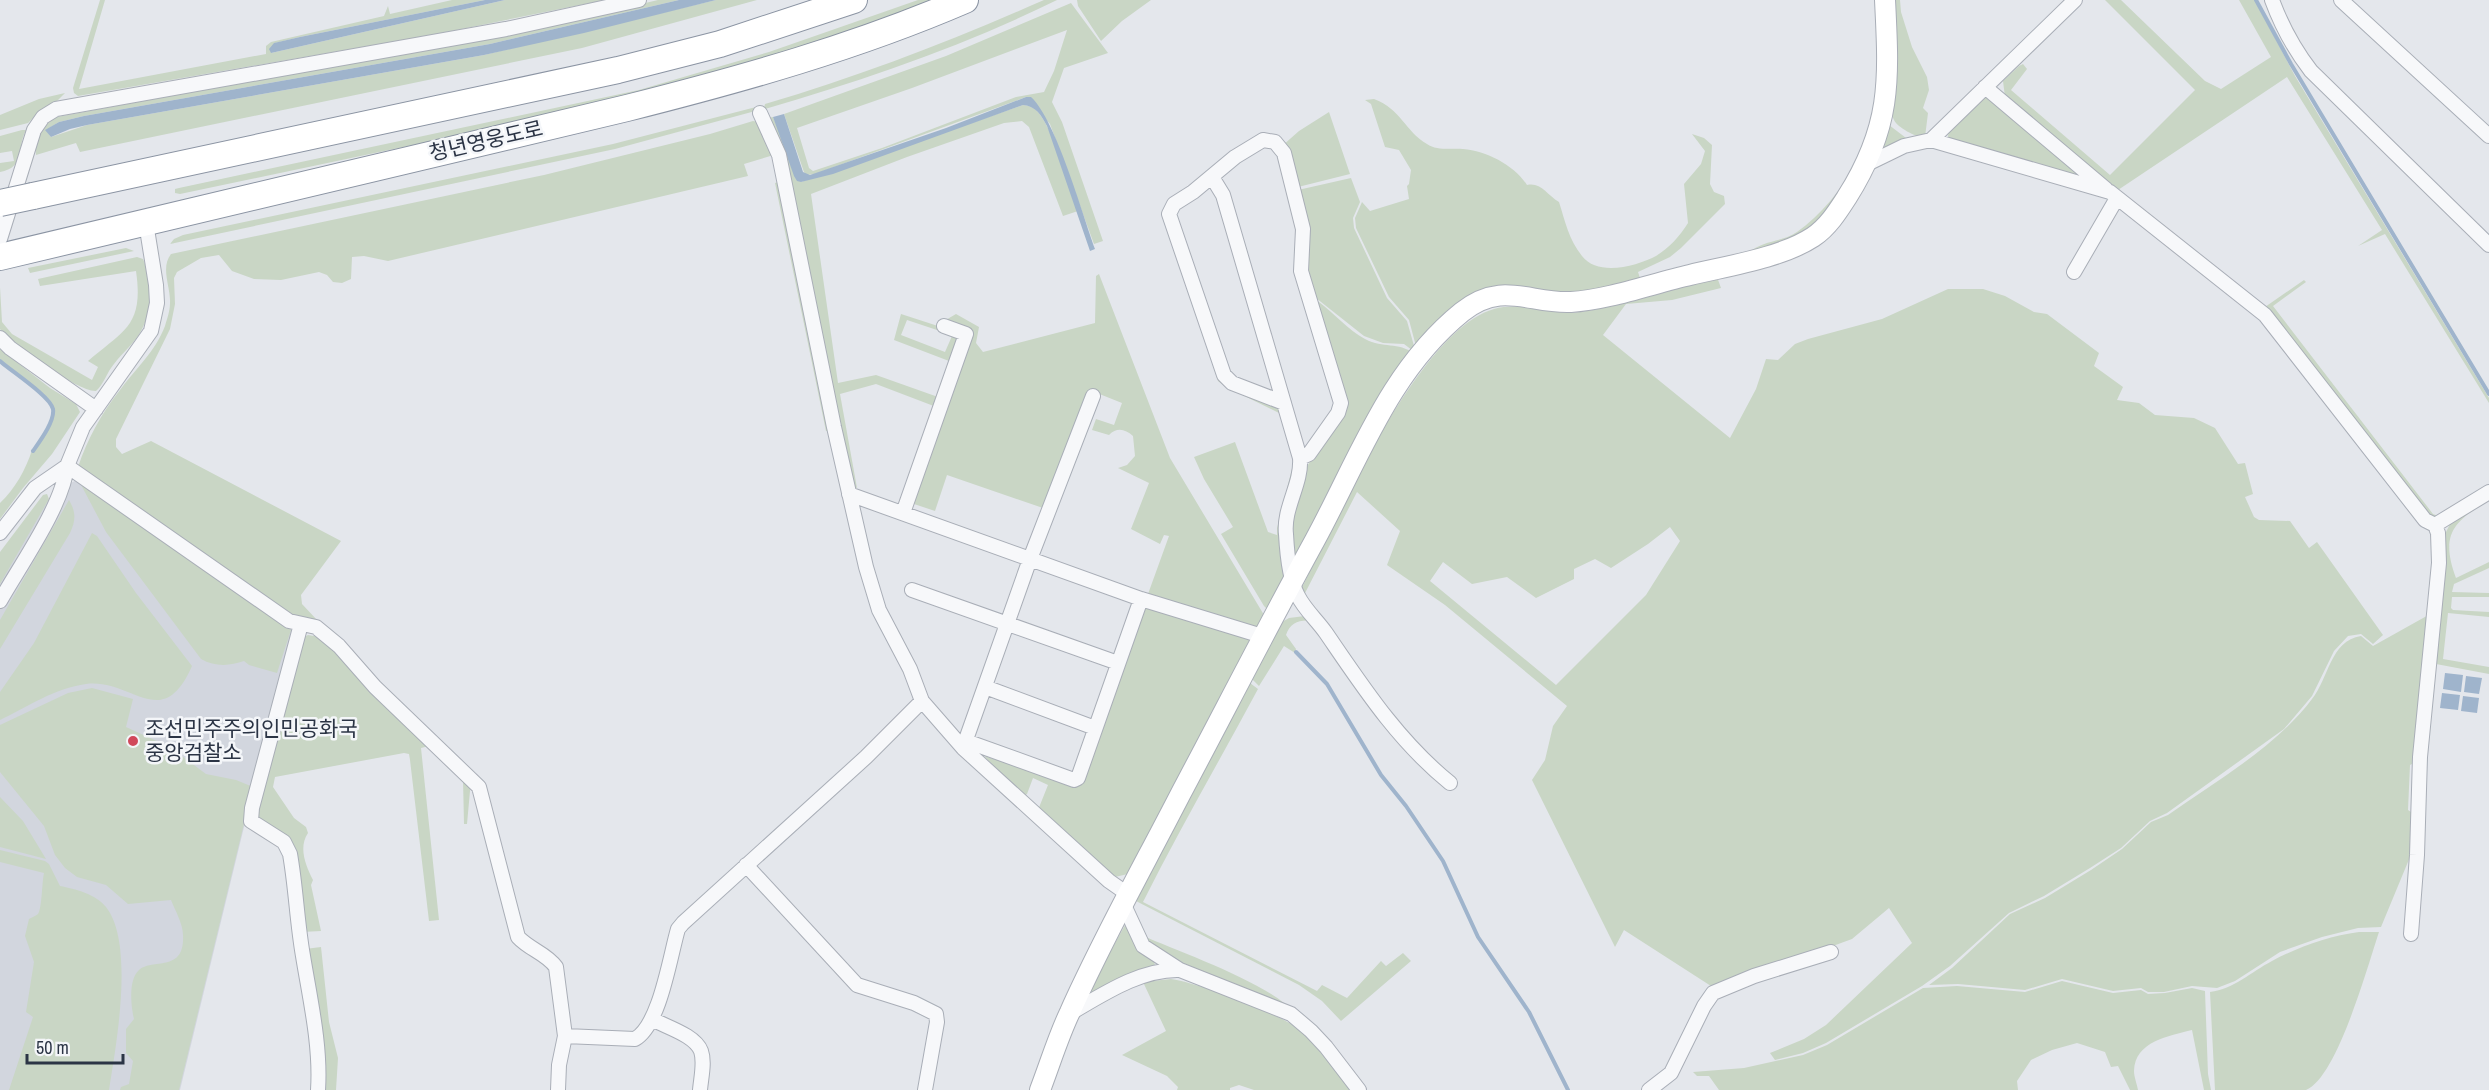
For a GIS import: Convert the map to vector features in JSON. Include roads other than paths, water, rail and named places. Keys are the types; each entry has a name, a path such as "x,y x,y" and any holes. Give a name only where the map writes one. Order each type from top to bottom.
{"highway":[{"name":"청년영웅도로","path":"0,203 618,70 720,44 821,5 855,0"},
{"name":"청년영웅도로","path":"4,250 146,223 731,81 842,46 965,0"}],"street":[{"path":"4,250 34,130 43,117 56,109 506,30 639,0"},
{"path":"1040,1090 1069,1014 1262,636 1406,370 1430,339 1464,310 1486,299 1512,294 1557,301 1578,301 1780,252 1813,237 1826,226 1867,164 1881,124 1887,93 1885,0"},
{"path":"1931,140 2074,0"},
{"path":"2272,0 2296,52 2311,71 2489,245"},
{"path":"2341,0 2489,136"},
{"path":"1985,87 2114,195 2265,315 2425,520 2435,525 2438,533 2439,563 2420,757 2417,855 2411,934"},
{"path":"760,113 779,154 849,494 873,596 910,669 922,702 964,745 1109,881 1126,900 1143,946 1179,970 1291,1014 1326,1047 1359,1090"},
{"path":"1867,164 1904,146 1931,140 2114,195"},
{"path":"1284,403 1232,382 1224,375 1170,220 1172,206 1212,177 1235,156 1258,141 1275,142 1284,153 1303,229 1301,271 1341,403 1338,413 1309,454 1300,458"},
{"path":"1212,177 1223,195 1300,458 1298,477 1285,530 1297,595 1324,629 1376,707 1423,761 1450,783"},
{"path":"2074,272 2114,195"},
{"path":"0,601 56,503 66,478 67,465 83,427 144,342 153,325 157,303 156,285 146,223"},
{"path":"903,513 966,334 944,326"},
{"path":"0,338 10,348 96,409"},
{"path":"964,745 1030,560 1093,396"},
{"path":"0,533 35,488 67,465"},
{"path":"67,465 289,621 316,627 339,646 375,687 479,787 518,937 525,945 550,958 556,968 565,1036 559,1065 558,1090"},
{"path":"2435,525 2489,492"},
{"path":"849,494 1140,599 1262,636"},
{"path":"912,590 1118,663"},
{"path":"964,745 1074,780 1078,778 1140,599"},
{"path":"301,624 252,808 251,821 284,842 290,854 309,983 318,1090"},
{"path":"985,687 1095,728"},
{"path":"565,1036 635,1038 640,1036 652,1020 678,929 866,757 922,702"},
{"path":"746,865 857,985 914,1004 936,1014 937,1022 925,1090"},
{"path":"1649,1090 1671,1073 1704,1006 1713,993 1754,976 1831,952"},
{"path":"1069,1014 1099,997 1150,974 1179,970"},
{"path":"652,1020 693,1041 700,1049 702,1059 700,1090"}],"water":[{"path":"485,0 505,0 271,53 269,49 274,43 300,37"},
{"path":"679,0 716,0 484,55 87,125 51,137 45,130 59,122 84,116 490,44"},
{"path":"1031,97 1050,125 1068,168 1095,249 1090,251 1047,126 1031,107 1023,105 833,174 801,182 797,181 794,176 773,117 784,114 803,172 810,175 946,128"},
{"path":"2445,673 2463,675 2461,692 2443,689"},
{"path":"2466,676 2482,678 2479,694 2464,692"},
{"path":"2442,693 2460,695 2458,710 2440,708"},
{"path":"2463,696 2479,698 2477,713 2461,711"}],"waterway":[{"path":"2256,0 2291,64 2489,394"},
{"path":"0,361 45,397 53,409 49,425 33,451"},
{"path":"1296,652 1327,684 1381,775 1406,806 1443,861 1478,937 1529,1012 1568,1090"}],"place":[{"name":"조선민주주의인민공화국 중앙검찰소","path":"133,741"}]}
